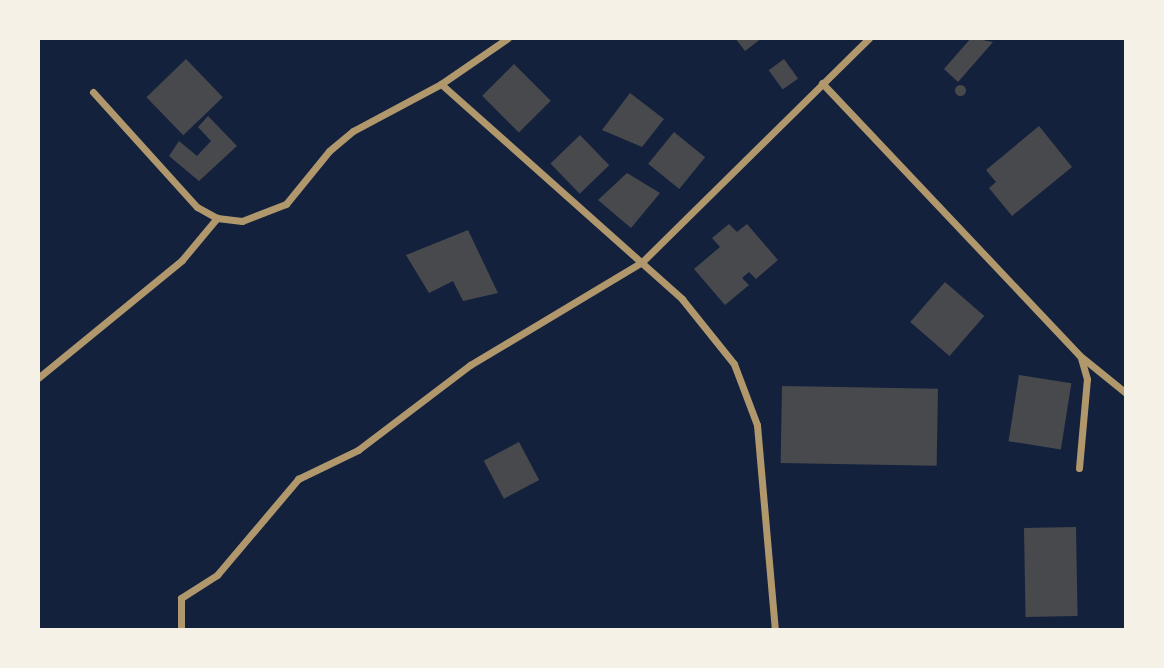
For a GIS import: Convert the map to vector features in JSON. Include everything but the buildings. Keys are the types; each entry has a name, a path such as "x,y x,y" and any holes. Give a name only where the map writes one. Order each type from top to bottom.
{"street":[{"path":"93,92 197,207 216,218 268,216 353,131 441,84 508,38"},
{"path":"181,629 180,598 217,575 298,479 358,450 470,365 642,262 869,38"},
{"path":"822,83 1079,355 1125,393"},
{"path":"441,84 682,299 744,386 757,425 775,629"},
{"path":"38,378 182,260 216,218"},
{"path":"1079,355 1087,379 1079,468"}]}
